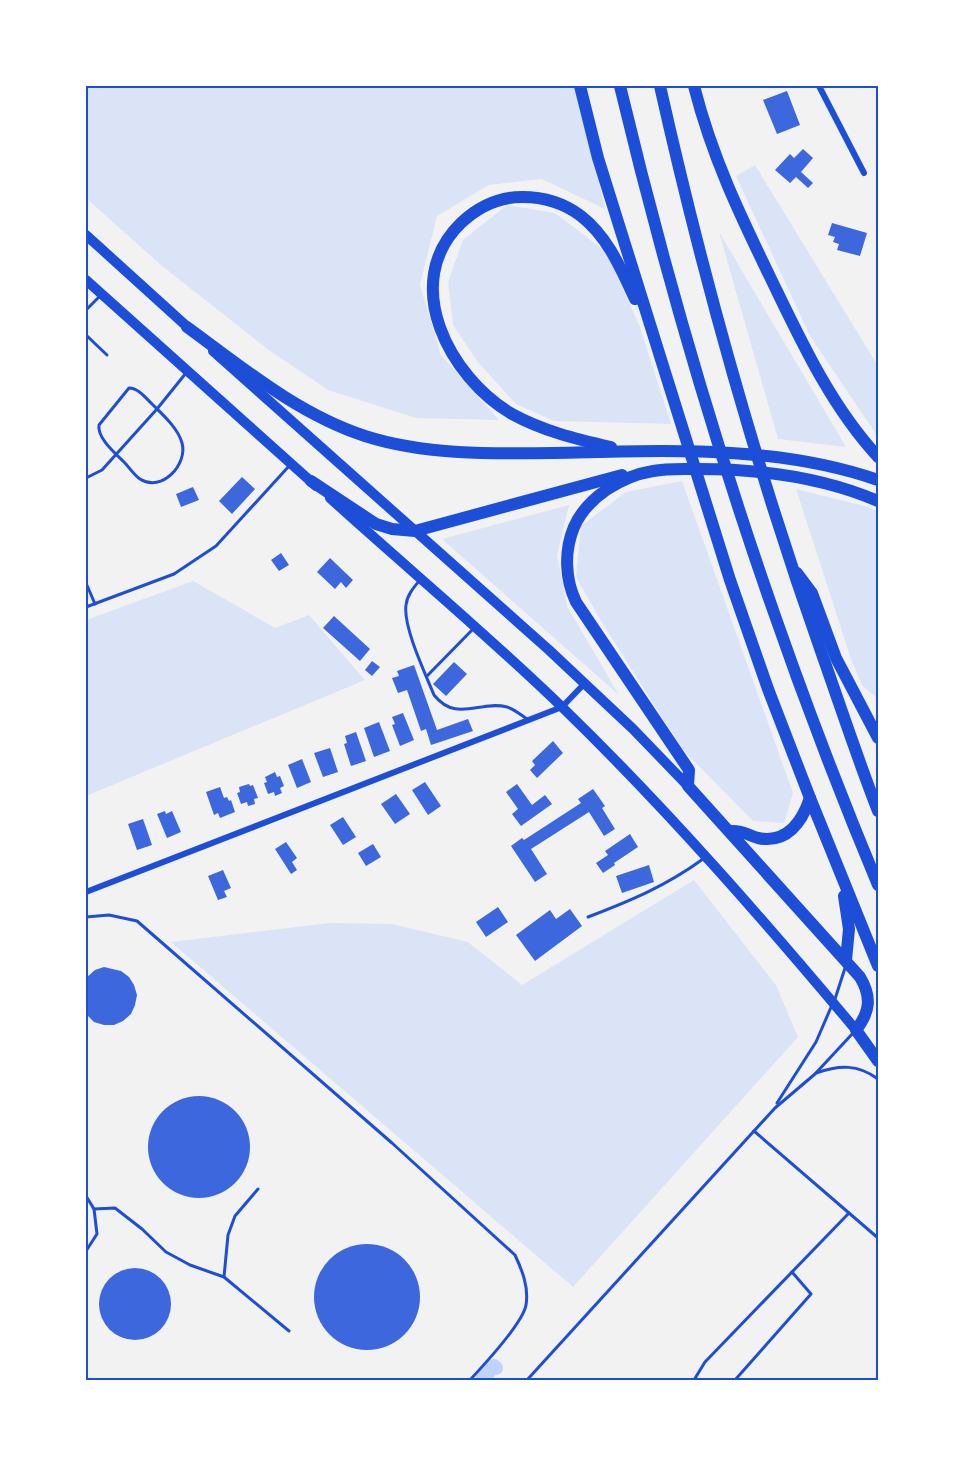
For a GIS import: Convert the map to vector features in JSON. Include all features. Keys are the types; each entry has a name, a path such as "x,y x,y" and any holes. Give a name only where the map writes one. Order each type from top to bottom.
{"highway":[{"path":"580,86 598,158 730,580 810,798 879,966"},
{"path":"620,86 656,228 706,406 740,512 801,689 879,885"},
{"path":"660,86 712,304 749,435 789,561 879,811"},
{"path":"694,86 723,176 801,342 838,406 879,457"},
{"path":"629,452 557,434 533,424 491,400 472,382 446,341 434,309 434,273 444,244 466,219 486,205 498,200 511,197 535,197 570,208 593,227 612,251 655,343"},
{"path":"86,235 229,367 585,683 688,786 860,977 868,994 867,1013 856,1030"},
{"path":"86,280 562,707 707,856 856,1030 879,1061"},
{"path":"187,327 302,408 337,426 372,438 411,446 481,452 676,452 777,457 836,468 879,480"},
{"path":"310,481 376,524 392,529 415,531 618,476 681,469 783,475 823,482 879,501"},
{"path":"653,471 610,487 585,509 570,538 567,558 568,577 573,595 581,610 689,770 688,786"},
{"path":"789,561 812,594 836,658 879,738"},
{"path":"730,831 740,831 758,838 784,834 799,823 805,814 810,798"},
{"path":"838,868 849,929 846,960"}],"street":[{"path":"819,86 864,173"},
{"path":"86,892 562,707 585,683"}],"lane":[{"path":"86,310 101,295"},
{"path":"86,335 107,355"},
{"path":"86,478 102,470 188,371"},
{"path":"129,388 135,389 157,409 178,434 184,452 182,462 173,472 156,482 140,479 116,454 99,432 99,425 129,388"},
{"path":"86,607 174,574 216,546 291,464"},
{"path":"420,579 409,594 406,604 407,620 434,695 447,707 468,709 507,707 527,719"},
{"path":"86,583 95,604"},
{"path":"427,676 475,627"},
{"path":"588,917 658,888 707,856"},
{"path":"86,917 108,915 137,921 392,1143 515,1255 525,1276 526,1306 518,1322 470,1380"},
{"path":"527,1380 775,1107 816,1042 842,981 846,960"},
{"path":"775,1107 815,1074 856,1030"},
{"path":"815,1074 832,1067 849,1067 859,1068 879,1079"},
{"path":"754,1131 879,1239"},
{"path":"224,1277 228,1235 235,1215 258,1190"},
{"path":"86,1196 94,1209 97,1234 86,1251"},
{"path":"94,1209 116,1209 142,1228 166,1252 190,1265 224,1277 289,1331"},
{"path":"694,1380 705,1362 849,1213"},
{"path":"735,1380 811,1294 792,1272"}],"shaded area":[{"path":"86,86 578,86 605,209 542,179 489,185 437,216 420,285 441,355 499,420 416,418 328,390 266,348 162,266 86,198"},
{"path":"755,165 878,366 878,437 810,336 736,176"},
{"path":"507,205 555,213 606,252 640,327 671,424 554,421 516,404 477,361 453,325 448,282 463,240"},
{"path":"719,232 846,447 778,439"},
{"path":"682,481 793,793 784,823 753,821 682,749 576,577 581,526 626,492"},
{"path":"796,489 868,507 878,512 878,699 862,685 852,662"},
{"path":"569,505 557,555 567,606 619,695 442,539"},
{"path":"193,581 275,628 309,615 365,680 86,796 86,620"},
{"path":"694,880 776,985 798,1037 573,1287 171,942 330,923 392,924 468,942 522,985"}],"building":[{"path":"787,91 800,125 777,134 763,100"},
{"path":"803,149 813,158 801,172 813,183 808,188 796,177 790,183 775,170 790,154 794,158"},
{"path":"832,223 867,233 860,256 837,250 839,244 833,242 835,237 828,235"},
{"path":"242,477 255,489 232,514 219,501"},
{"path":"193,487 199,500 181,507 176,494"},
{"path":"281,553 289,565 279,571 271,560"},
{"path":"330,558 353,580 346,588 341,582 335,589 317,572"},
{"path":"334,616 370,649 360,661 323,628"},
{"path":"372,661 380,667 372,676 365,670"},
{"path":"454,662 467,674 446,696 433,684"},
{"path":"414,665 437,730 468,719 473,731 431,745 426,729 421,731 407,690 398,693 392,678 399,676 397,671"},
{"path":"403,713 414,740 400,746 392,725 395,724 392,717"},
{"path":"379,722 390,751 374,757 364,728"},
{"path":"356,732 366,761 351,766 344,744 347,743 345,736"},
{"path":"553,741 563,753 537,778 530,770 535,765 532,761"},
{"path":"330,748 338,772 323,777 314,753"},
{"path":"302,759 311,782 297,788 288,765"},
{"path":"275,772 277,777 280,776 284,786 280,788 282,793 275,796 274,792 268,794 264,783 267,782 265,777"},
{"path":"425,782 441,806 428,815 412,790"},
{"path":"517,784 532,805 545,795 552,804 521,826 512,814 518,809 506,792"},
{"path":"253,785 258,798 254,799 255,804 248,806 247,802 241,804 237,793 240,792 239,787"},
{"path":"220,787 224,798 231,800 235,812 220,818 218,813 214,815 206,792"},
{"path":"593,789 605,806 602,808 615,829 604,836 589,812 531,849 547,874 535,882 511,846 581,803 578,799"},
{"path":"396,794 410,814 395,824 381,804"},
{"path":"165,811 166,814 172,811 181,832 167,838 157,814"},
{"path":"343,817 356,837 343,845 330,825"},
{"path":"143,819 152,845 137,850 128,824"},
{"path":"630,834 638,847 603,873 596,863 608,855 605,851"},
{"path":"286,842 297,858 292,862 297,870 291,874 275,849"},
{"path":"373,844 381,857 366,866 358,853"},
{"path":"649,865 654,882 622,893 616,876"},
{"path":"223,870 231,888 224,891 227,897 218,900 208,876"},
{"path":"498,907 508,922 486,937 476,922"},
{"path":"570,909 582,926 535,961 516,935 550,910 556,919"},
{"path":"104,967 121,971 129,977 137,995 131,1014 114,1025 94,1022 86,1014 86,978 95,970"},
{"path":"199,1096 219,1100 235,1111 246,1127 250,1147 246,1167 235,1183 219,1194 199,1198 179,1194 163,1183 152,1167 148,1147 152,1127 163,1111 179,1100"},
{"path":"367,1244 387,1248 404,1260 416,1277 420,1297 416,1317 404,1334 387,1346 367,1350 347,1346 330,1334 318,1317 314,1297 318,1277 330,1260 347,1248"},
{"path":"135,1268 155,1274 165,1284 171,1304 165,1324 155,1334 135,1340 115,1334 105,1324 99,1304 105,1284 115,1274"}],"waterway":[{"path":"482,1380 494,1366 496,1368"}]}
